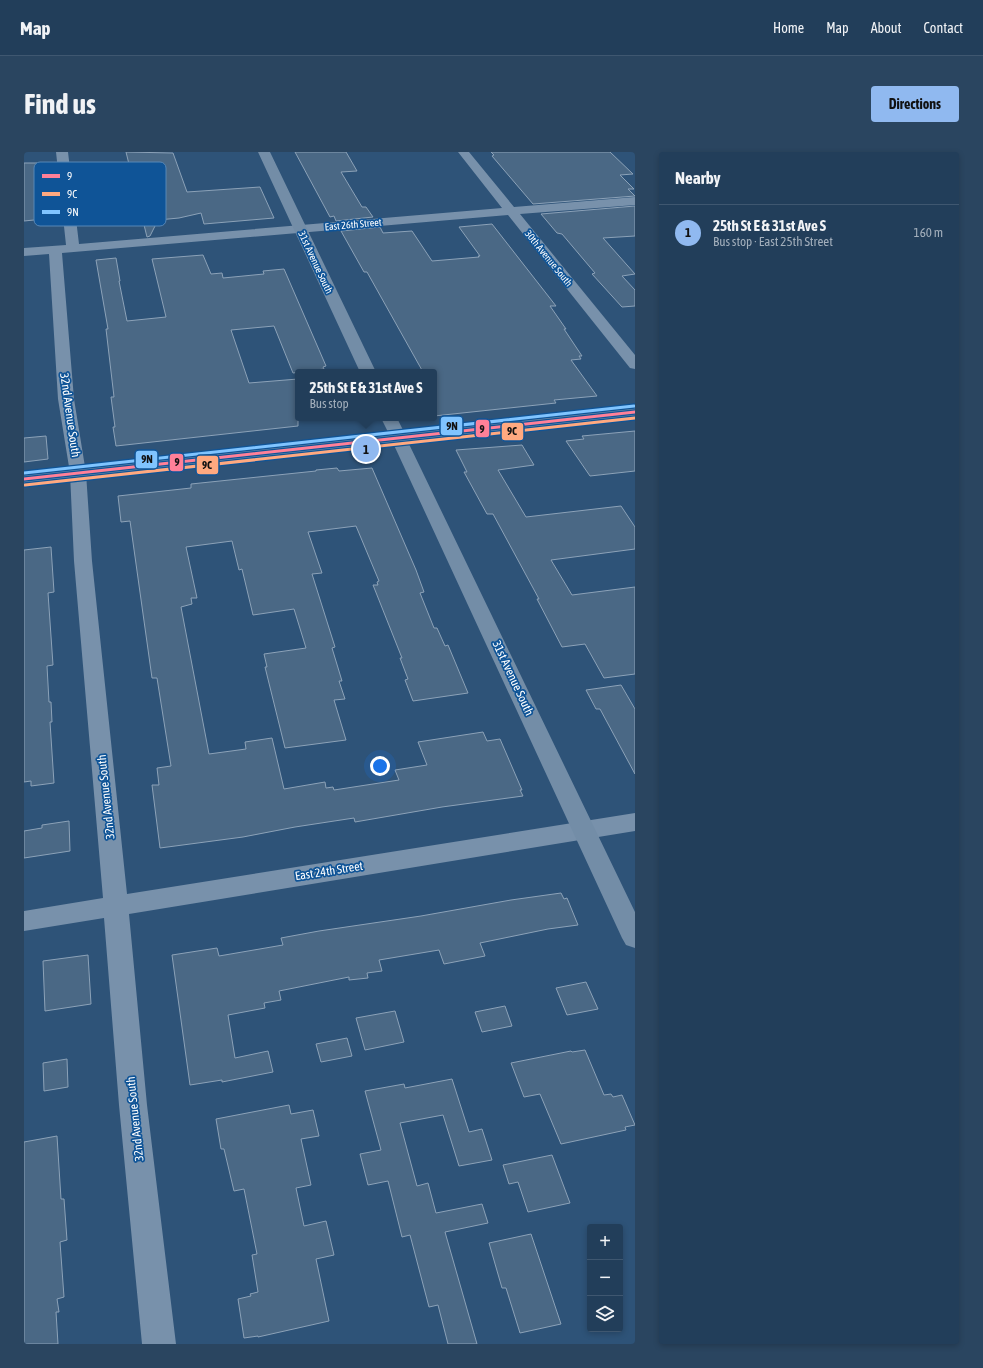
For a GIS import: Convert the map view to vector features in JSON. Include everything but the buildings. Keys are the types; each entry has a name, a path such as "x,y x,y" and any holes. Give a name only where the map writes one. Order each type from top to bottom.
{"street":[{"name":"32nd Avenue South","path":"62,152 62,162"},
{"name":"31st Avenue South","path":"264,152 367,369"},
{"name":"30th Avenue South","path":"463,152 635,365"},
{"name":"East 26th Street","path":"24,252 635,201"},
{"name":"32nd Avenue South","path":"64,226 66,399 78,473 83,561 134,1106 159,1344"},
{"path":"24,479 635,412"},
{"name":"31st Avenue South","path":"390,421 635,938"},
{"name":"East 24th Street","path":"24,921 635,822"}],"transit line":[{"name":"9N","path":"24,473 634,406"},
{"name":"9","path":"24,479 635,412"},
{"name":"9C","path":"25,485 635,418"}],"place":[{"name":"25th St E & 31st Ave S","path":"366,449"}]}
